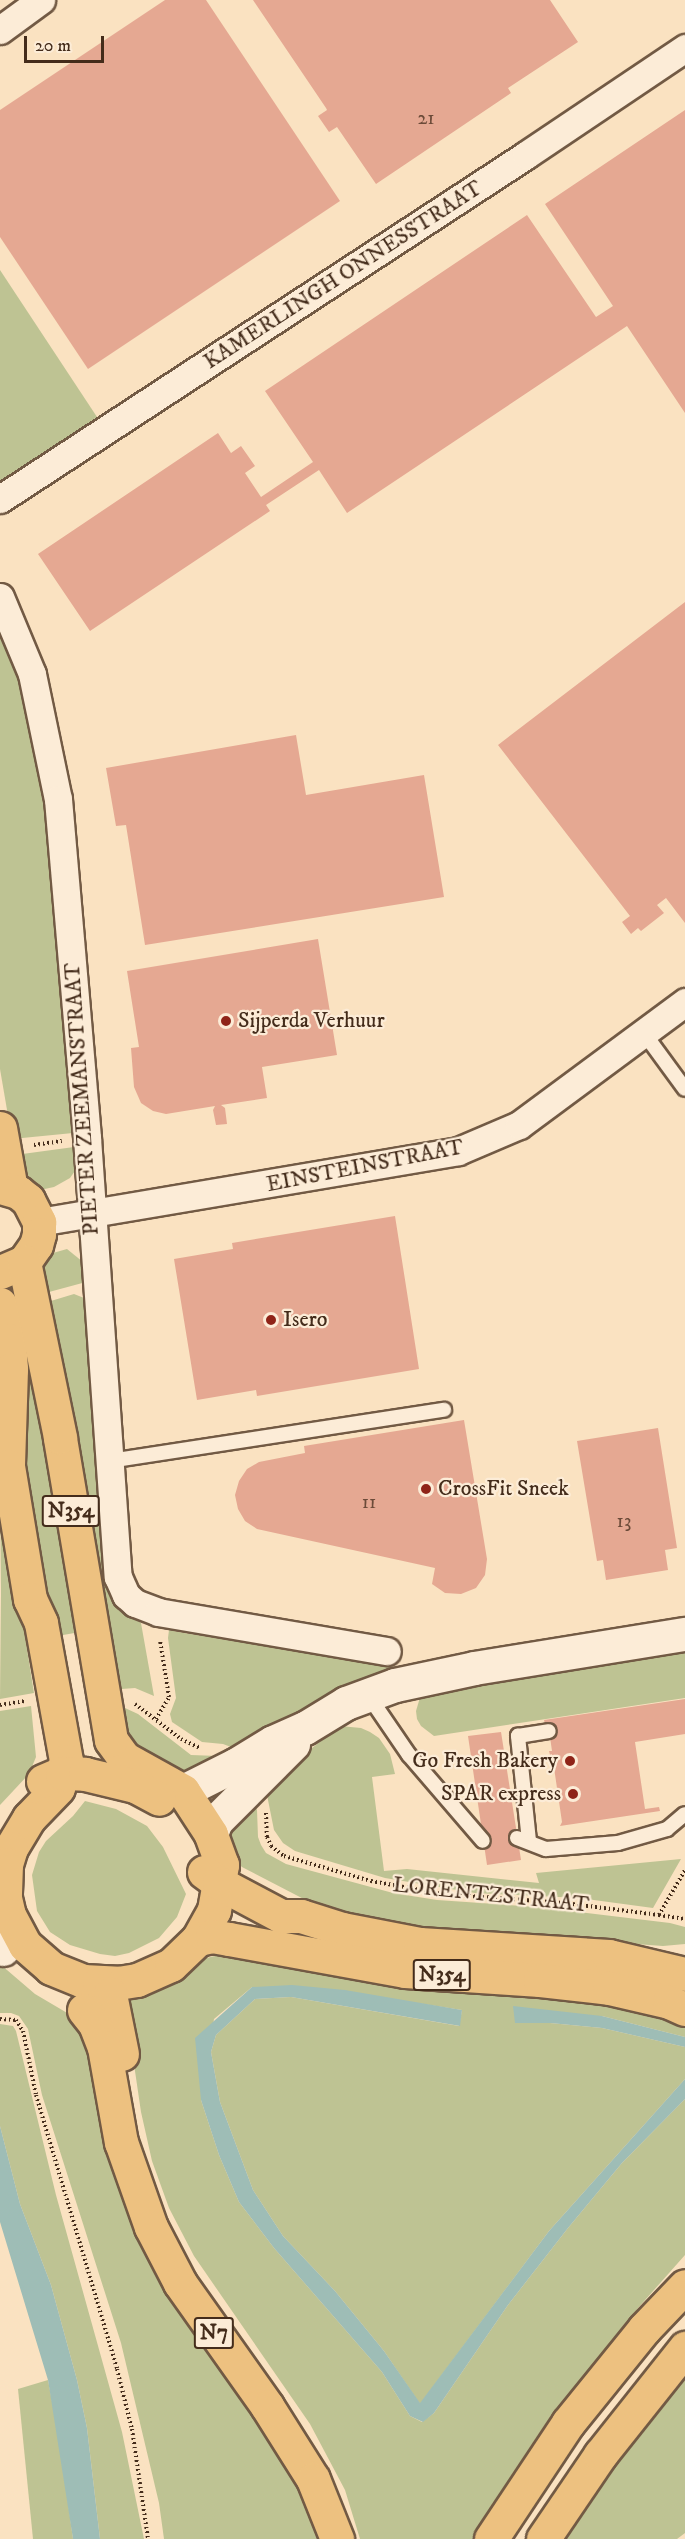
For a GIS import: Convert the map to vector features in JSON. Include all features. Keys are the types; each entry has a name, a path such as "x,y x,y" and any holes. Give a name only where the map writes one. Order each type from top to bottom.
{"main road":[{"path":"2,1139 5,1188 28,1200 39,1222"},
{"name":"N354","path":"0,1304 9,1340 11,1369 8,1466 30,1599 27,1618 44,1737 45,1768 58,1788 18,1832 8,1856 4,1881 4,1940 25,1945 51,1968 66,1976 92,1996 154,1974 171,1965 198,1939 214,1910 220,1874 211,1833 173,1796 124,1758 111,1740 60,1437 12,1267 36,1245 39,1222"},
{"name":"N354","path":"51,1778 85,1774 173,1796"},
{"path":"0,1824 11,1807 51,1778"},
{"name":"N354","path":"173,1796 201,1869 220,1874 281,1916 301,1916 342,1929 420,1944 609,1956 685,1974"},
{"name":"N354","path":"198,1939 212,1936 405,1971 540,1980 609,1988 669,2002 685,2009"},
{"name":"N7","path":"92,1996 110,1994 123,2057 116,2115 135,2188 164,2256 197,2309 267,2406 313,2479 337,2539"},
{"path":"491,2539 568,2423 644,2329 685,2286"},
{"path":"543,2539 600,2455 685,2348"}],"street":[{"path":"0,30 41,0"},
{"name":"KAMERLINGH ONNESSTRAAT","path":"0,499 526,155 685,48"},
{"name":"PIETER ZEEMANSTRAAT","path":"0,597 32,674 58,799 87,1138 90,1214 98,1284 118,1577 126,1595 147,1607"},
{"name":"EINSTEINSTRAAT","path":"39,1222 458,1151 519,1125 685,1002"},
{"path":"147,1607 387,1651"},
{"path":"173,1796 235,1765 273,1742 305,1728 346,1703 395,1685 474,1668 685,1634"},
{"path":"211,1833 216,1821 284,1756 305,1728"}],"lane":[{"path":"644,1033 685,1089"},
{"path":"109,1461 444,1410"},
{"path":"368,1695 409,1755 483,1841"},
{"path":"549,1731 518,1736 523,1840 546,1849 618,1843 667,1830 685,1814"}],"path":[{"path":"2,1139 87,1138"},
{"path":"147,1607 158,1631 169,1697 156,1719"},
{"name":"LORENTZSTRAAT","path":"251,1786 264,1802 267,1837 272,1845 284,1856 300,1862 371,1881 442,1894 564,1903 685,1919"},
{"path":"659,1915 685,1870"},
{"path":"0,2019 16,2020 23,2031 36,2095 117,2369 132,2429 148,2539"}],"green space":[{"path":"0,270 97,417 11,478 0,483"},
{"path":"0,624 26,690 45,809 73,1133 12,1139 0,1069"},
{"path":"74,1147 77,1168 70,1178 54,1187 40,1190 25,1179 15,1155"},
{"path":"67,1249 83,1262 86,1282 38,1295 37,1278 45,1259 53,1253"},
{"path":"74,1294 84,1298 126,1612 141,1623 154,1696 135,1688 108,1690 41,1304"},
{"path":"28,1331 80,1632 52,1637 19,1450"},
{"path":"0,1480 34,1693 0,1699 1,1593"},
{"path":"169,1630 403,1668 236,1755 231,1747 202,1742 172,1722 170,1714 176,1698 168,1638"},
{"path":"685,1649 685,1698 434,1736 421,1726 417,1719 416,1711 421,1694"},
{"path":"31,1706 36,1757 29,1774 0,1805 0,1711"},
{"path":"125,1708 138,1714 191,1755 218,1756 187,1775 126,1744 120,1709"},
{"path":"340,1726 361,1728 370,1732 379,1738 390,1754 395,1774 372,1777 384,1871 407,1869 539,1883 536,1873 681,1859 653,1908 579,1898 475,1893 385,1878 295,1851 283,1843 274,1830 265,1785"},
{"path":"250,1796 257,1810 258,1837 261,1845 266,1853 286,1864 393,1893 437,1900 537,1907 670,1923 685,1927 685,1944 663,1946 387,1926 323,1909 242,1867 235,1860 227,1841 232,1814"},
{"path":"85,1801 116,1809 147,1826 163,1847 186,1894 177,1917 159,1938 129,1953 115,1956 100,1954 70,1945 50,1932 37,1911 32,1875 39,1852 46,1841 73,1816"},
{"path":"236,1951 548,1989 685,2017 685,2037 602,2016 515,2023 550,2023 602,2028 685,2047 685,2079 549,2231 420,2404 384,2351 335,2291 283,2236 253,2190 220,2102 211,2052 216,2035 255,1999 291,1997 459,2026 462,2010 404,2001 252,1987 214,2019 201,2100 219,2155 239,2202 274,2248 382,2372 410,2416 422,2422 434,2413 508,2305 568,2228 622,2163 685,2099 685,2255 638,2308 562,2407 473,2539 360,2539 345,2490 310,2424 194,2256 169,2208 152,2161 141,2112 124,1996 198,1960"},
{"path":"0,1964 35,1994 74,2017 84,2031 111,2132 309,2503 320,2539 164,2539 159,2503 121,2343 42,2095 28,2029 19,2016 0,2013"},
{"path":"0,2024 13,2026 16,2031 56,2195 122,2432 144,2539 100,2539 87,2428 77,2380 51,2285 20,2204 0,2126"},
{"path":"685,2378 685,2533 677,2539 564,2539 631,2445"},
{"path":"48,2380 60,2444 73,2539 33,2539 18,2389"}],"water":[{"path":"292,1985 345,1990 462,2010 460,2026 291,1997 255,1999 216,2035 211,2052 220,2102 253,2190 283,2236 335,2291 384,2351 420,2403 549,2231 685,2079 685,2099 622,2163 568,2228 508,2305 434,2413 423,2422 410,2416 382,2372 274,2248 239,2202 219,2155 201,2100 195,2038 252,1987"},
{"path":"513,2006 602,2016 685,2037 685,2047 602,2028 550,2023 515,2023"},
{"path":"0,2126 20,2204 51,2285 77,2380 87,2428 100,2539 73,2539 48,2380 0,2222"}],"building":[{"path":"165,0 206,0 340,201 88,369 0,237 0,110"},
{"path":"253,0 550,0 578,42 508,88 511,93 376,184 337,127 329,132 318,116 327,110 326,108"},
{"path":"685,110 685,413 627,326 347,513 319,470 266,505 270,511 90,631 38,554 218,433 231,453 241,446 255,466 245,473 261,497 313,462 265,391 527,215 596,317 613,306 545,204"},
{"path":"685,602 685,923 666,898 657,905 664,913 641,931 638,928 631,934 622,922 630,916 498,745"},
{"path":"296,735 306,795 424,775 444,897 145,945 126,825 116,826 106,768"},
{"path":"318,939 337,1055 262,1067 267,1098 221,1105 225,1108 227,1124 216,1125 213,1110 215,1106 166,1114 153,1111 141,1103 134,1087 131,1048 139,1047 127,971"},
{"path":"395,1216 419,1369 257,1396 256,1390 197,1400 174,1259 233,1249 232,1243"},
{"path":"464,1420 487,1559 485,1575 476,1588 461,1594 445,1593 432,1584 435,1568 257,1529 245,1521 238,1509 235,1495 239,1481 247,1469 259,1462 305,1453 304,1446"},
{"path":"658,1428 677,1548 665,1550 668,1570 606,1580 603,1560 597,1561 577,1441"},
{"path":"685,1699 685,1734 635,1742 645,1809 659,1807 660,1811 560,1826 562,1822 552,1754 550,1755 549,1751 552,1751 548,1723 545,1724 544,1720"},
{"path":"501,1732 521,1860 487,1865 468,1736"}],"place":[{"name":"Sijperda Verhuur","path":"226,1021"},
{"name":"Isero","path":"271,1320"},
{"name":"CrossFit Sneek","path":"426,1489"},
{"name":"Go Fresh Bakery","path":"570,1761"},
{"name":"SPAR express","path":"573,1794"}]}
